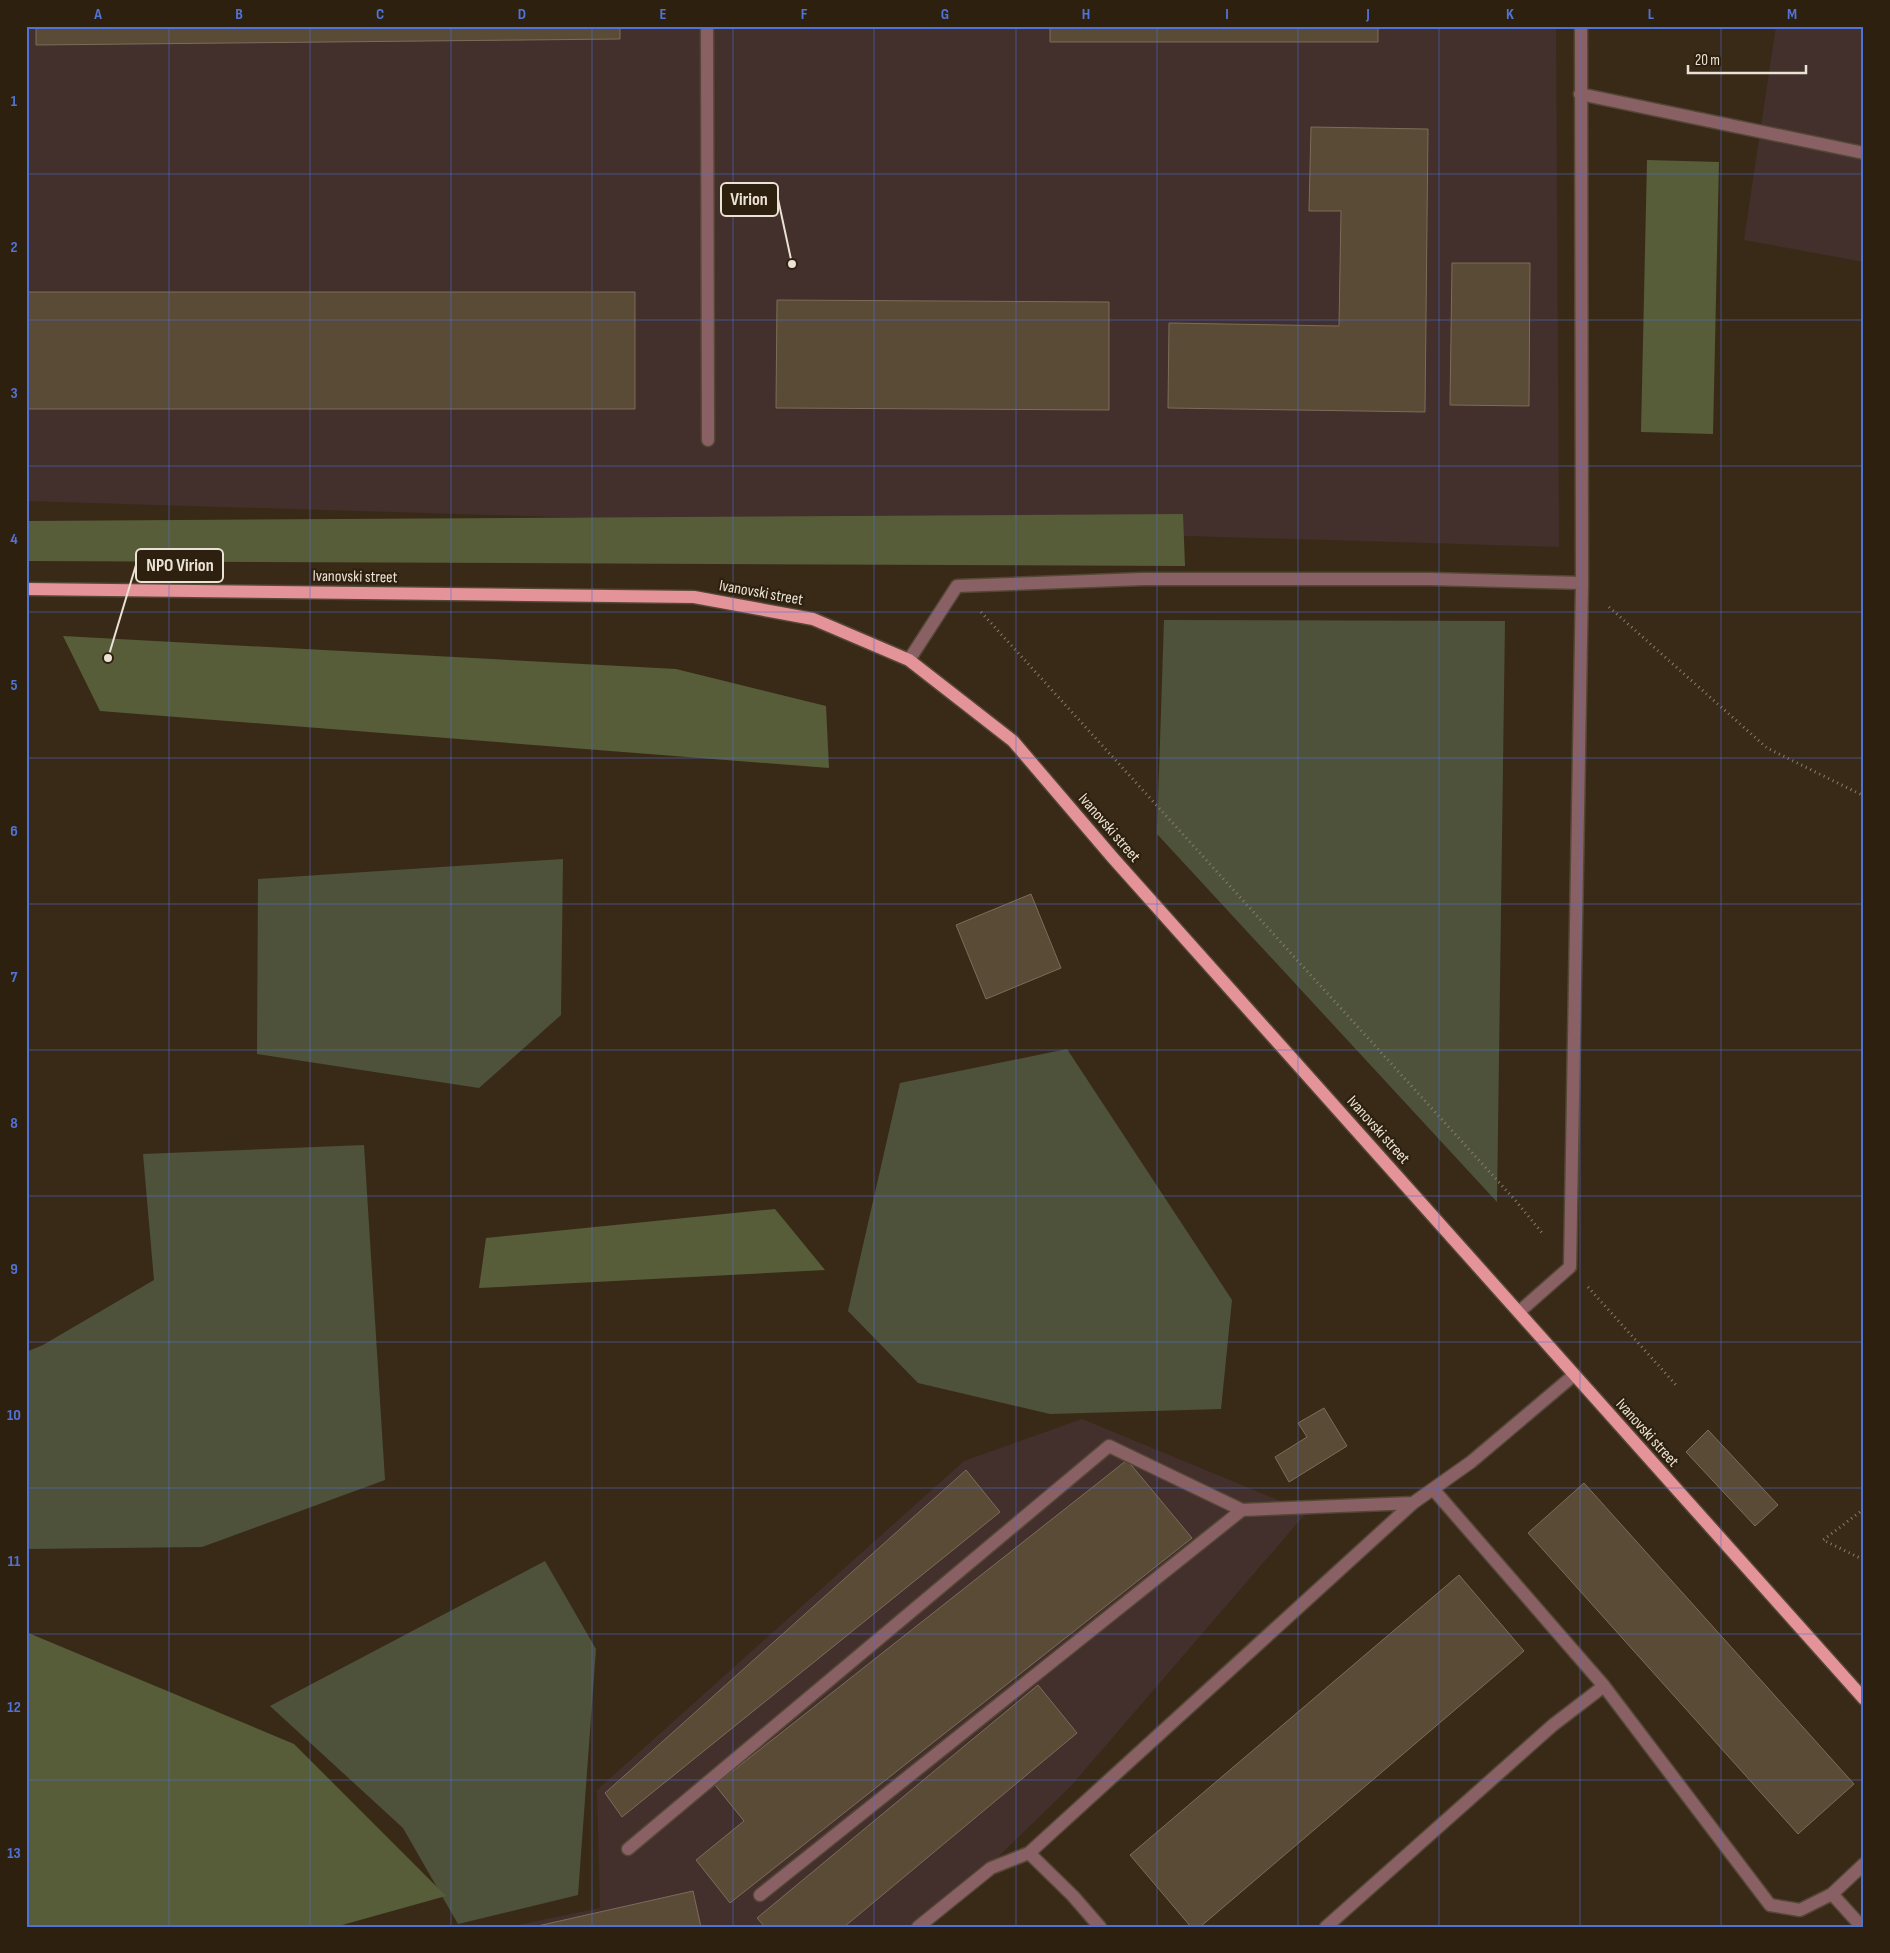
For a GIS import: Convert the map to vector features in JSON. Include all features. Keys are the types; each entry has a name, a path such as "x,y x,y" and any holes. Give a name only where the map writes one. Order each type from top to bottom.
{"main road":[{"name":"Ivanovski street","path":"26,589 694,598 813,619 909,660 1013,742 1126,873 1864,1699"}],"street":[{"path":"707,26 708,440"},
{"path":"1519,1312 1570,1267 1582,583 1581,26"},
{"path":"1580,94 1864,153"},
{"path":"909,660 957,586 1143,579 1430,579 1582,583"},
{"path":"918,1927 991,1868 1029,1853 1413,1503 1471,1462 1574,1375"},
{"path":"628,1849 1109,1446 1242,1510 1413,1503"},
{"path":"1433,1488 1604,1686 1770,1904 1800,1910 1832,1894 1864,1864"},
{"path":"760,1895 1242,1510"},
{"path":"1326,1927 1553,1725 1604,1686"},
{"path":"1029,1853 1073,1896 1100,1927"},
{"path":"1832,1894 1862,1927"}],"path":[{"path":"1582,583 1767,748 1864,796"},
{"path":"957,586 1515,1200 1570,1267 1676,1385"},
{"path":"1864,1509 1823,1540 1864,1560"}],"shaded area":[{"path":"26,26 1556,26 1559,547 26,501"},
{"path":"1776,26 1864,26 1864,262 1744,240"},
{"path":"1082,1419 1307,1512 1070,1787 926,1927 508,1927 600,1908 597,1790 964,1461"}],"green space":[{"path":"1647,160 1719,162 1713,434 1641,432"},
{"path":"1183,514 1185,566 26,561 26,521"},
{"path":"1164,620 1505,621 1497,1202 1157,834"},
{"path":"63,636 676,669 826,706 829,768 100,711"},
{"path":"563,859 561,1015 479,1088 257,1054 258,879"},
{"path":"1067,1049 1232,1300 1221,1409 1050,1414 918,1383 848,1311 900,1083"},
{"path":"364,1145 385,1480 202,1547 26,1549 26,1352 43,1345 154,1280 143,1154"},
{"path":"775,1209 825,1270 479,1288 486,1238"},
{"path":"545,1561 596,1649 578,1895 458,1924 403,1828 270,1706"},
{"path":"26,1632 294,1744 446,1896 335,1927 26,1927"}],"building":[{"path":"36,26 620,26 620,39 36,45"},
{"path":"1050,26 1378,26 1378,42 1050,42"},
{"path":"1311,127 1428,129 1425,412 1168,408 1169,323 1339,326 1341,211 1309,211"},
{"path":"1452,263 1530,263 1529,406 1450,405"},
{"path":"26,292 635,292 635,409 26,409"},
{"path":"777,300 1109,302 1109,410 776,408"},
{"path":"1031,894 1061,968 986,999 956,925"},
{"path":"1324,1408 1347,1446 1289,1482 1275,1457 1307,1437 1298,1423"},
{"path":"1708,1430 1778,1505 1755,1526 1686,1452"},
{"path":"1127,1460 1192,1538 730,1903 696,1860 744,1821 715,1785"},
{"path":"966,1470 1000,1512 622,1817 605,1793"},
{"path":"1584,1483 1854,1784 1798,1834 1528,1533"},
{"path":"1459,1575 1524,1651 1200,1927 1191,1927 1130,1855"},
{"path":"1038,1685 1077,1733 844,1927 765,1927 757,1918"},
{"path":"693,1891 701,1927 533,1927"}],"place":[{"name":"Virion","path":"792,264"},
{"name":"NPO Virion","path":"108,658"}]}
